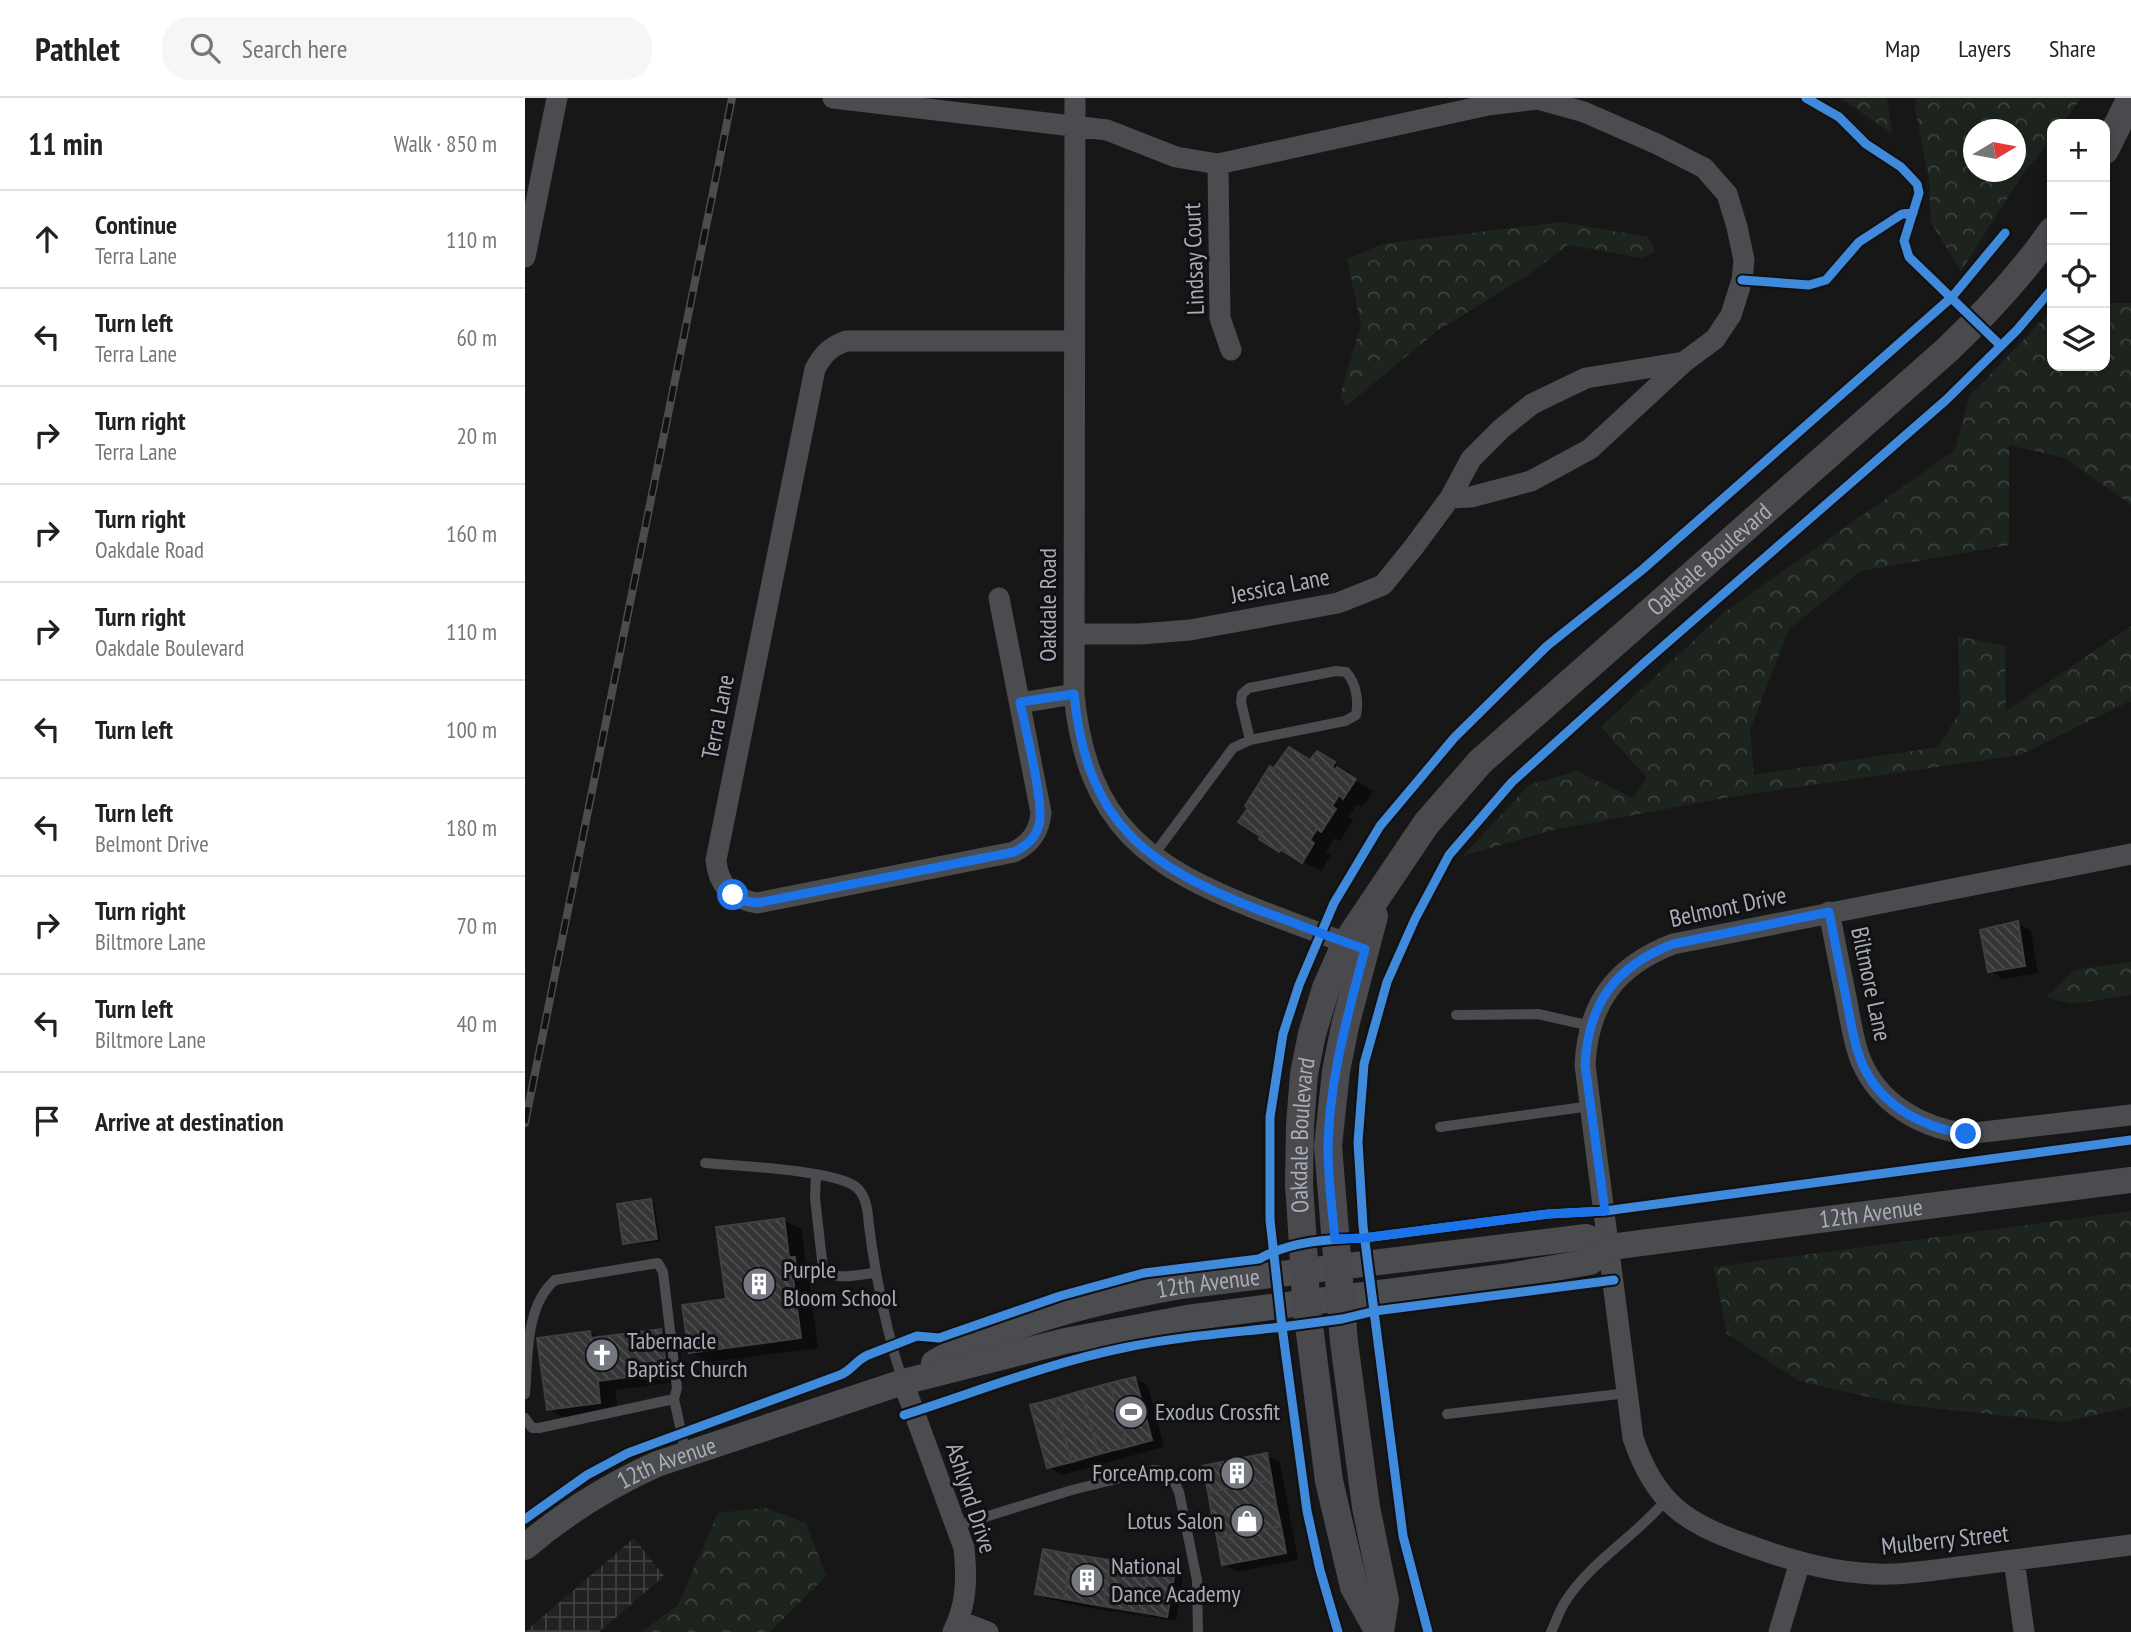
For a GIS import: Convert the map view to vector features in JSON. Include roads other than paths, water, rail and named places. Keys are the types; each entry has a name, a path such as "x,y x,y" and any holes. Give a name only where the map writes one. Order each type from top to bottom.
{"main road":[{"path":"2110,140 2131,98"},
{"name":"Oakdale Boulevard","path":"1380,1632 1354,1587 1341,1537 1329,1481 1306,1302 1299,1185 1300,1125 1304,1074 1312,1034 1326,988 1355,946 1379,896 1426,824 1480,762 1946,351 2026,265 2047,238"},
{"name":"Oakdale Boulevard","path":"1355,946 1331,1109 1329,1157 1344,1342 1366,1507 1385,1600 1380,1632"}],"street":[{"path":"525,257 557,98"},
{"name":"Jessica Lane","path":"833,98 1107,130 1176,157 1218,164 1488,105 1537,99 1584,112 1704,168 1727,194 1744,260 1742,280 1731,315 1714,339 1684,362 1590,449 1531,481 1471,497 1450,498"},
{"name":"Oakdale Road","path":"1075,98 1074,694 1084,756 1096,786 1126,831 1153,856 1190,880 1223,896 1355,946"},
{"name":"Lindsay Court","path":"1218,164 1220,318 1231,350"},
{"name":"Terra Lane","path":"999,598 1041,813 1035,836 1014,852 757,903 733,895 723,885 717,872 716,860 814,369 822,356 833,346 846,341 1074,341"},
{"name":"Jessica Lane","path":"1074,634 1190,630 1338,603 1383,585 1450,498 1471,459 1501,429 1532,404 1586,378 1684,362"},
{"path":"1020,702 1074,694"},
{"name":"Belmont Drive","path":"1610,1247 1585,1065 1586,1044 1602,998 1631,965 1651,952 1673,944 2131,853"},
{"name":"Biltmore Lane","path":"1829,912 1861,1061 1874,1083 1889,1101 1905,1114 1944,1131 1966,1134 2131,1115"},
{"name":"12th Avenue","path":"525,1546 583,1502 619,1481 685,1454 903,1382 1065,1341 1187,1318 1502,1277 1590,1262 1610,1247 2131,1180"},
{"name":"12th Avenue","path":"903,1382 943,1357 995,1334 1045,1317 1142,1293 1586,1237 1610,1247"},
{"name":"Mulberry Street","path":"1610,1247 1633,1438 1652,1481 1666,1500 1684,1516 1704,1528 1800,1562 1863,1574 1904,1574 2131,1545"},
{"name":"Ashlynd Drive","path":"903,1382 964,1548 967,1574 965,1600 956,1627"},
{"path":"2014,1560 2024,1632"},
{"path":"1779,1632 1800,1562"},
{"path":"956,1627 988,1632"}],"lane":[{"path":"1153,856 1233,748 1249,740 1345,721 1356,715 1358,706 1353,680 1346,672 1336,671 1249,688 1241,694 1249,740"},
{"path":"1457,1015 1538,1014 1591,1027"},
{"path":"1440,1126 1591,1106"},
{"path":"705,1163 816,1175 845,1180 857,1188 863,1196 875,1273 891,1346 903,1382"},
{"path":"816,1175 815,1198 823,1269 827,1274 836,1276 875,1273"},
{"path":"525,1394 530,1323 547,1286 555,1280 659,1263 663,1272 677,1388 674,1399 685,1454"},
{"path":"1447,1414 1628,1393"},
{"path":"525,1418 532,1428 539,1428 674,1399"},
{"path":"956,1526 1072,1490 1153,1470 1164,1471 1173,1478 1179,1492 1196,1580 1198,1632"},
{"path":"1552,1632 1563,1604 1583,1577 1649,1521 1666,1500"}],"railway":[{"path":"525,1123 732,98"}],"place":[{"name":"Purple Bloom School","path":"759,1284"},
{"name":"Tabernacle Baptist Church","path":"602,1355"},
{"name":"Exodus Crossfit","path":"1131,1412"},
{"name":"ForceAmp.com","path":"1237,1473"},
{"name":"Lotus Salon","path":"1247,1521"},
{"name":"National Dance Academy","path":"1087,1580"}]}
